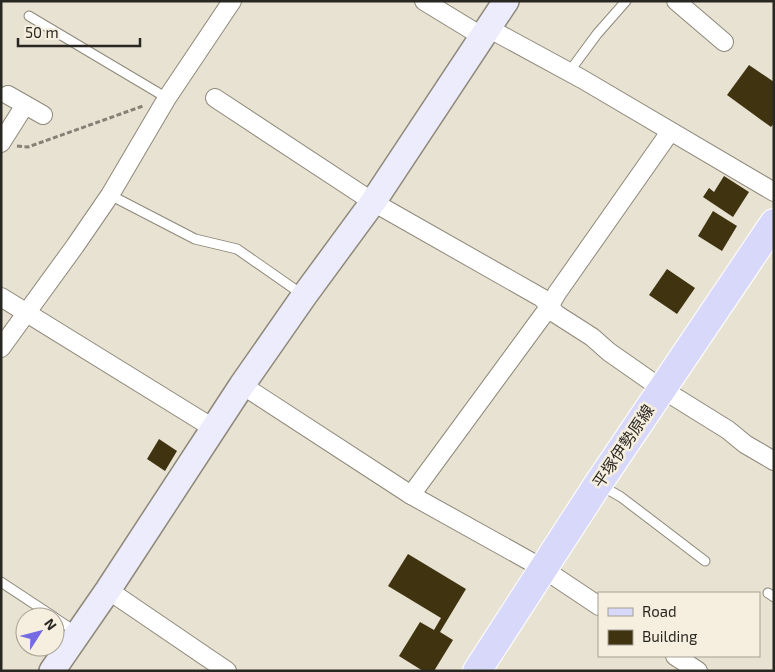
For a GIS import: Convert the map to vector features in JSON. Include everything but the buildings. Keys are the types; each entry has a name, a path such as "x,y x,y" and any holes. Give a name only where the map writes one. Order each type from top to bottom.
{"main road":[{"name":"平塚伊勢原線","path":"477,671 542,568 774,223"}],"street":[{"path":"1,348 110,195 167,98 232,1"},
{"path":"424,1 569,72 774,192"},
{"path":"52,671 108,590 242,385 373,202 506,1"},
{"path":"676,1 724,42"},
{"path":"8,95 43,115"},
{"path":"215,98 373,202 542,298 556,314 592,337 608,352 662,389 728,430 745,444 774,461"},
{"path":"5,144 26,105"},
{"path":"411,495 549,307 670,132"},
{"path":"1,297 214,428"},
{"path":"242,385 411,495 542,568 598,605"},
{"path":"108,590 226,671"},
{"path":"677,657 698,671"}],"lane":[{"path":"569,72 597,34 626,1"},
{"path":"29,16 167,98"},
{"path":"110,195 195,239 237,249 304,296"},
{"path":"598,484 621,498 705,561"},
{"path":"1,582 39,607"},
{"path":"65,624 78,633"}],"path":[{"path":"5,144 28,147 167,98"}]}
